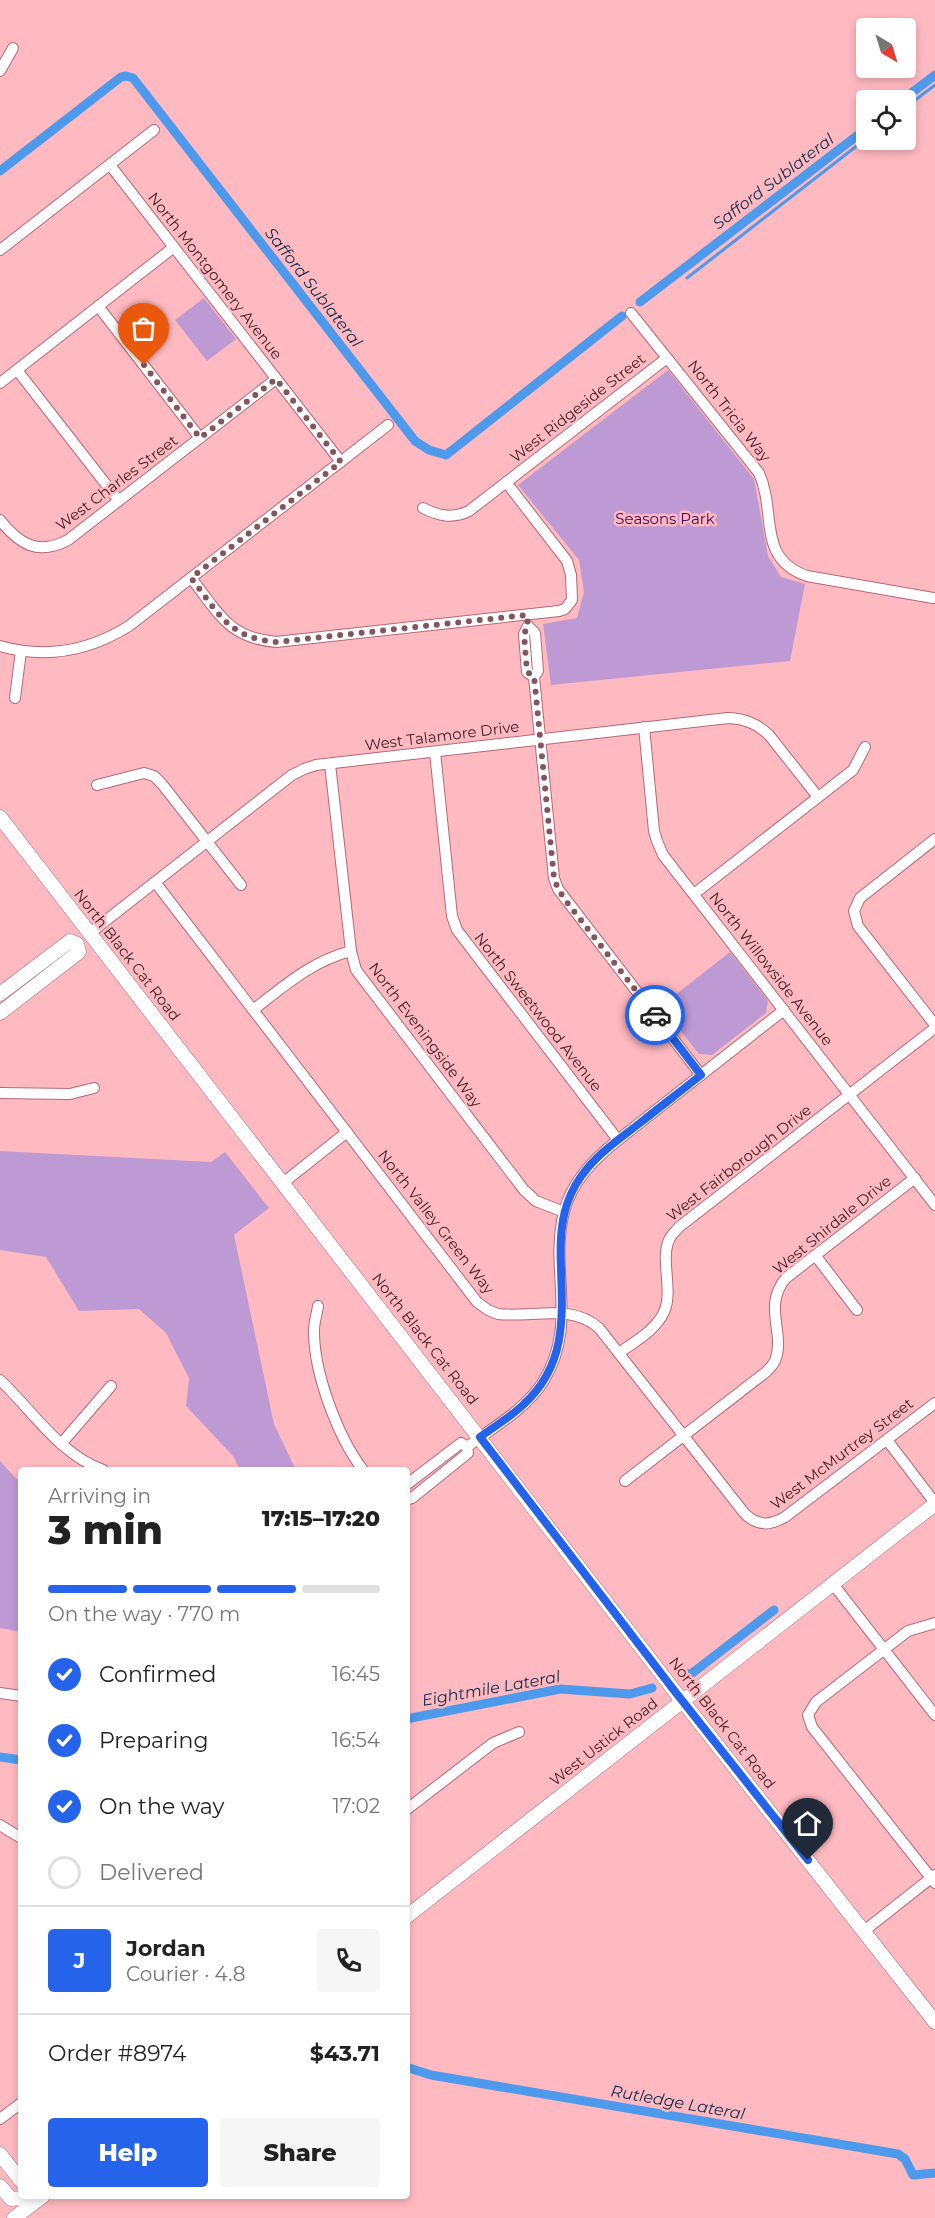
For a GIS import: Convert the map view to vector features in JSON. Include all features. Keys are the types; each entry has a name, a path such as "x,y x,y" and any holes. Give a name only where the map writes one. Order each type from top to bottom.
{"main road":[{"name":"North Black Cat Road","path":"0,817 683,1701 935,2022"},
{"path":"77,944 90,933"},
{"path":"1,992 70,941 77,944"},
{"path":"5,1010 79,952 77,944"},
{"name":"West Ustick Road","path":"410,1914 935,1503"},
{"path":"0,2154 18,2177"},
{"path":"0,2186 10,2199 26,2200"},
{"path":"14,2218 26,2200"}],"street":[{"path":"0,71 13,48"},
{"path":"0,250 154,130"},
{"name":"North Montgomery Avenue","path":"110,165 341,462"},
{"path":"0,383 174,247"},
{"path":"98,306 200,438"},
{"name":"North Tricia Way","path":"631,313 759,473 767,496 773,546 785,564 795,572 807,576 933,598"},
{"name":"West Ridgeside Street","path":"423,508 436,515 452,517 470,511 667,358"},
{"path":"17,370 119,501"},
{"name":"West Charles Street","path":"0,521 12,535 29,546 44,548 59,545 276,379"},
{"path":"0,646 21,651 62,652 102,641 129,626 388,425"},
{"path":"191,578 223,620 239,633 257,640 276,642 528,620 559,612 572,600 571,575 567,561 506,482"},
{"path":"528,620 535,633 538,671 534,676 539,740 554,878 558,889 701,1075"},
{"path":"15,698 21,651"},
{"name":"West Talamore Drive","path":"90,933 292,775 304,769 330,764 728,718 751,722 769,735 818,797"},
{"name":"North Willowside Avenue","path":"644,727 657,841 663,855 935,1205"},
{"path":"694,894 854,770 865,747"},
{"name":"North Sweetwood Avenue","path":"435,752 452,916 457,930 618,1140"},
{"name":"North Eveningside Way","path":"330,764 351,951 356,970 515,1179 536,1201 564,1212"},
{"path":"97,785 144,773 154,776 241,885"},
{"path":"934,842 860,898 854,911 858,926 935,1027"},
{"name":"North Valley Green Way","path":"155,882 477,1302 498,1314 577,1314 591,1320 745,1514 754,1522 765,1524"},
{"path":"253,1010 301,973 351,951"},
{"path":"1,992 5,1010"},
{"path":"466,1447 522,1406 542,1383 558,1349 563,1314 560,1245 564,1212 583,1173 598,1156 784,1010"},
{"name":"West Fairborough Drive","path":"619,1353 654,1326 664,1313 668,1296 666,1258 669,1240 679,1227 935,1027"},
{"path":"0,1093 70,1095 94,1088"},
{"path":"283,1183 347,1132"},
{"name":"West Shirdale Drive","path":"626,1481 766,1372 775,1361 777,1349 776,1296 780,1285 915,1178"},
{"path":"815,1255 857,1310"},
{"path":"318,1306 314,1332 322,1383 336,1421 361,1467"},
{"path":"0,1380 61,1444 78,1458 97,1467"},
{"path":"61,1444 111,1386"},
{"name":"West McMurtrey Street","path":"765,1524 785,1517 935,1402"},
{"path":"886,1440 935,1503"},
{"path":"410,1482 461,1443 466,1447 468,1454 410,1499"},
{"path":"832,1584 935,1715"},
{"path":"864,1931 934,1879 812,1727 808,1715 816,1702 908,1631 935,1623"},
{"path":"0,1693 18,1695"},
{"path":"410,1807 493,1743 519,1732"},
{"path":"0,1825 18,1836"},
{"path":"0,2119 18,2105"}],"green space":[{"path":"204,298 236,339 207,361 175,320"},
{"name":"Seasons Park","path":"668,370 754,479 768,556 781,577 805,584 790,661 551,685 543,624 577,618 584,592 579,560 518,485"},
{"path":"730,952 768,1001 766,1013 712,1055 699,1054 661,1006"},
{"path":"0,1151 211,1162 225,1152 269,1208 234,1235 274,1424 295,1467 238,1467 233,1456 186,1406 189,1378 166,1333 139,1309 79,1311 46,1257 0,1250"},
{"path":"0,1461 18,1481 18,1631 0,1628"}],"waterway":[{"name":"Safford Sublateral","path":"915,90 935,75"},
{"name":"Safford Sublateral","path":"0,171 121,77 133,78 415,441 429,450 446,455 622,316"},
{"path":"916,99 935,85"},
{"name":"Safford Sublateral","path":"640,302 856,136"},
{"path":"687,278 856,147"},
{"name":"Eightmile Lateral","path":"682,1673 691,1674 774,1610"},
{"name":"Eightmile Lateral","path":"410,1718 560,1689 630,1694 652,1688"},
{"name":"Eightmile Lateral","path":"0,1757 18,1760"},
{"name":"Rutledge Lateral","path":"410,2068 431,2075 898,2154 905,2159 913,2175 935,2173"}],"way so far":[{"path":"144,365 200,438 276,379 341,462 191,578 223,620 239,633 257,640 276,642 527,615 528,626 524,634 527,672 534,676 554,878 566,901 655,1015"}],"route":[{"path":"655,1015 701,1075 598,1156 583,1173 564,1212 560,1245 563,1314 558,1349 552,1365 533,1395 480,1437 673,1689 808,1860"}]}
